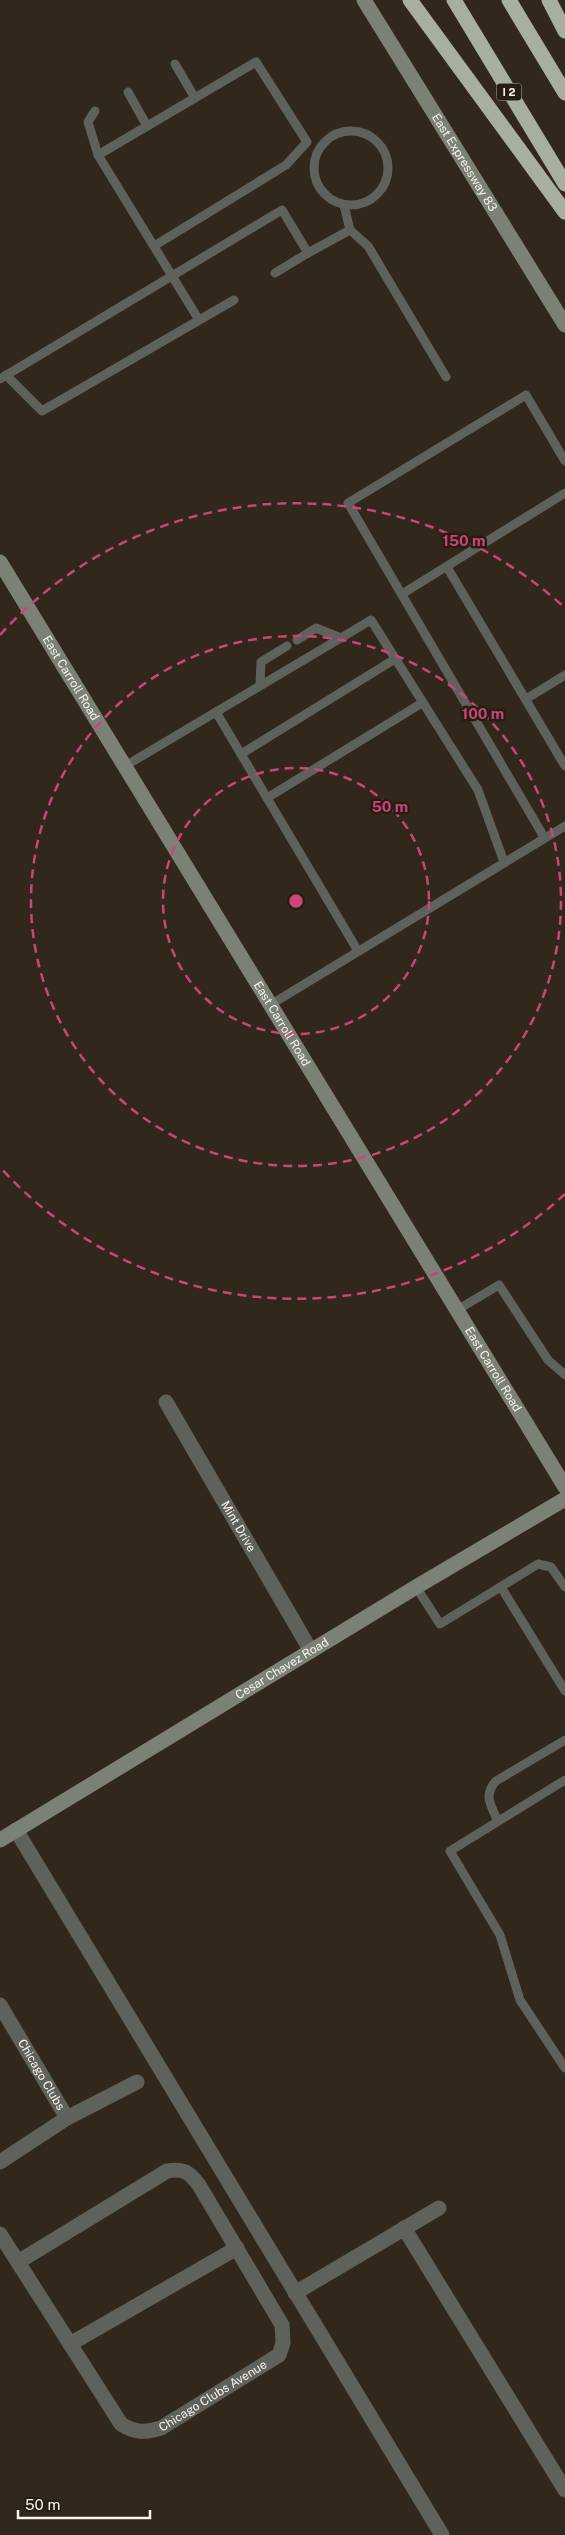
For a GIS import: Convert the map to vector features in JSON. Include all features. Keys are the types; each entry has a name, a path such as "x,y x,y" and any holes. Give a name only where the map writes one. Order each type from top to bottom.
{"highway":[{"path":"410,0 565,212"},
{"name":"I 2","path":"454,0 565,184"},
{"path":"509,0 565,94"},
{"path":"549,0 565,31"}],"street":[{"name":"East Expressway 83","path":"364,0 565,325"},
{"name":"East Carroll Road","path":"0,562 565,1487"},
{"name":"Mint Drive","path":"166,1402 311,1651"},
{"name":"Cesar Chavez Road","path":"0,1840 416,1587 565,1500"},
{"path":"16,1830 442,2535"},
{"name":"Chicago Clubs","path":"0,2006 67,2118"},
{"path":"0,2162 67,2118 137,2082"},
{"name":"Chicago Clubs Avenue","path":"0,2234 121,2424 131,2430 144,2434 161,2428 279,2355 283,2343 282,2325 199,2185 189,2172 179,2169 167,2171 18,2262"},
{"path":"295,2293 439,2208"},
{"path":"404,2228 565,2490"},
{"path":"70,2344 237,2248"}],"lane":[{"path":"98,155 256,62 307,142 318,149"},
{"path":"175,64 195,98"},
{"path":"128,92 147,126"},
{"path":"95,111 88,122 98,155 199,320"},
{"path":"350,130 362,132 374,138 382,146 388,158 389,170 386,183 379,194 369,201 357,205 344,205 333,201 323,193 316,183 314,171 318,149 327,139 338,133 350,130"},
{"path":"154,246 286,165 307,142"},
{"path":"344,205 350,230 368,246 446,377"},
{"path":"234,300 42,411 3,377 282,210 308,253"},
{"path":"275,273 350,230"},
{"path":"544,837 348,503 526,395 565,461"},
{"path":"402,594 565,493"},
{"path":"447,567 565,766"},
{"path":"125,766 371,620 422,704 478,790 504,862"},
{"path":"297,640 316,628 341,638"},
{"path":"260,686 261,662 287,646"},
{"path":"241,754 395,659"},
{"path":"526,698 565,675"},
{"path":"267,798 422,704"},
{"path":"216,712 358,951"},
{"path":"270,1005 565,826"},
{"path":"457,1310 498,1285 548,1360 565,1375"},
{"path":"416,1587 440,1624 538,1564 551,1567 565,1587"},
{"path":"501,1587 565,1691"},
{"path":"498,1821 488,1800 489,1788 496,1781 565,1740"},
{"path":"565,1780 450,1851 500,1935 520,2000 565,2068"}]}
